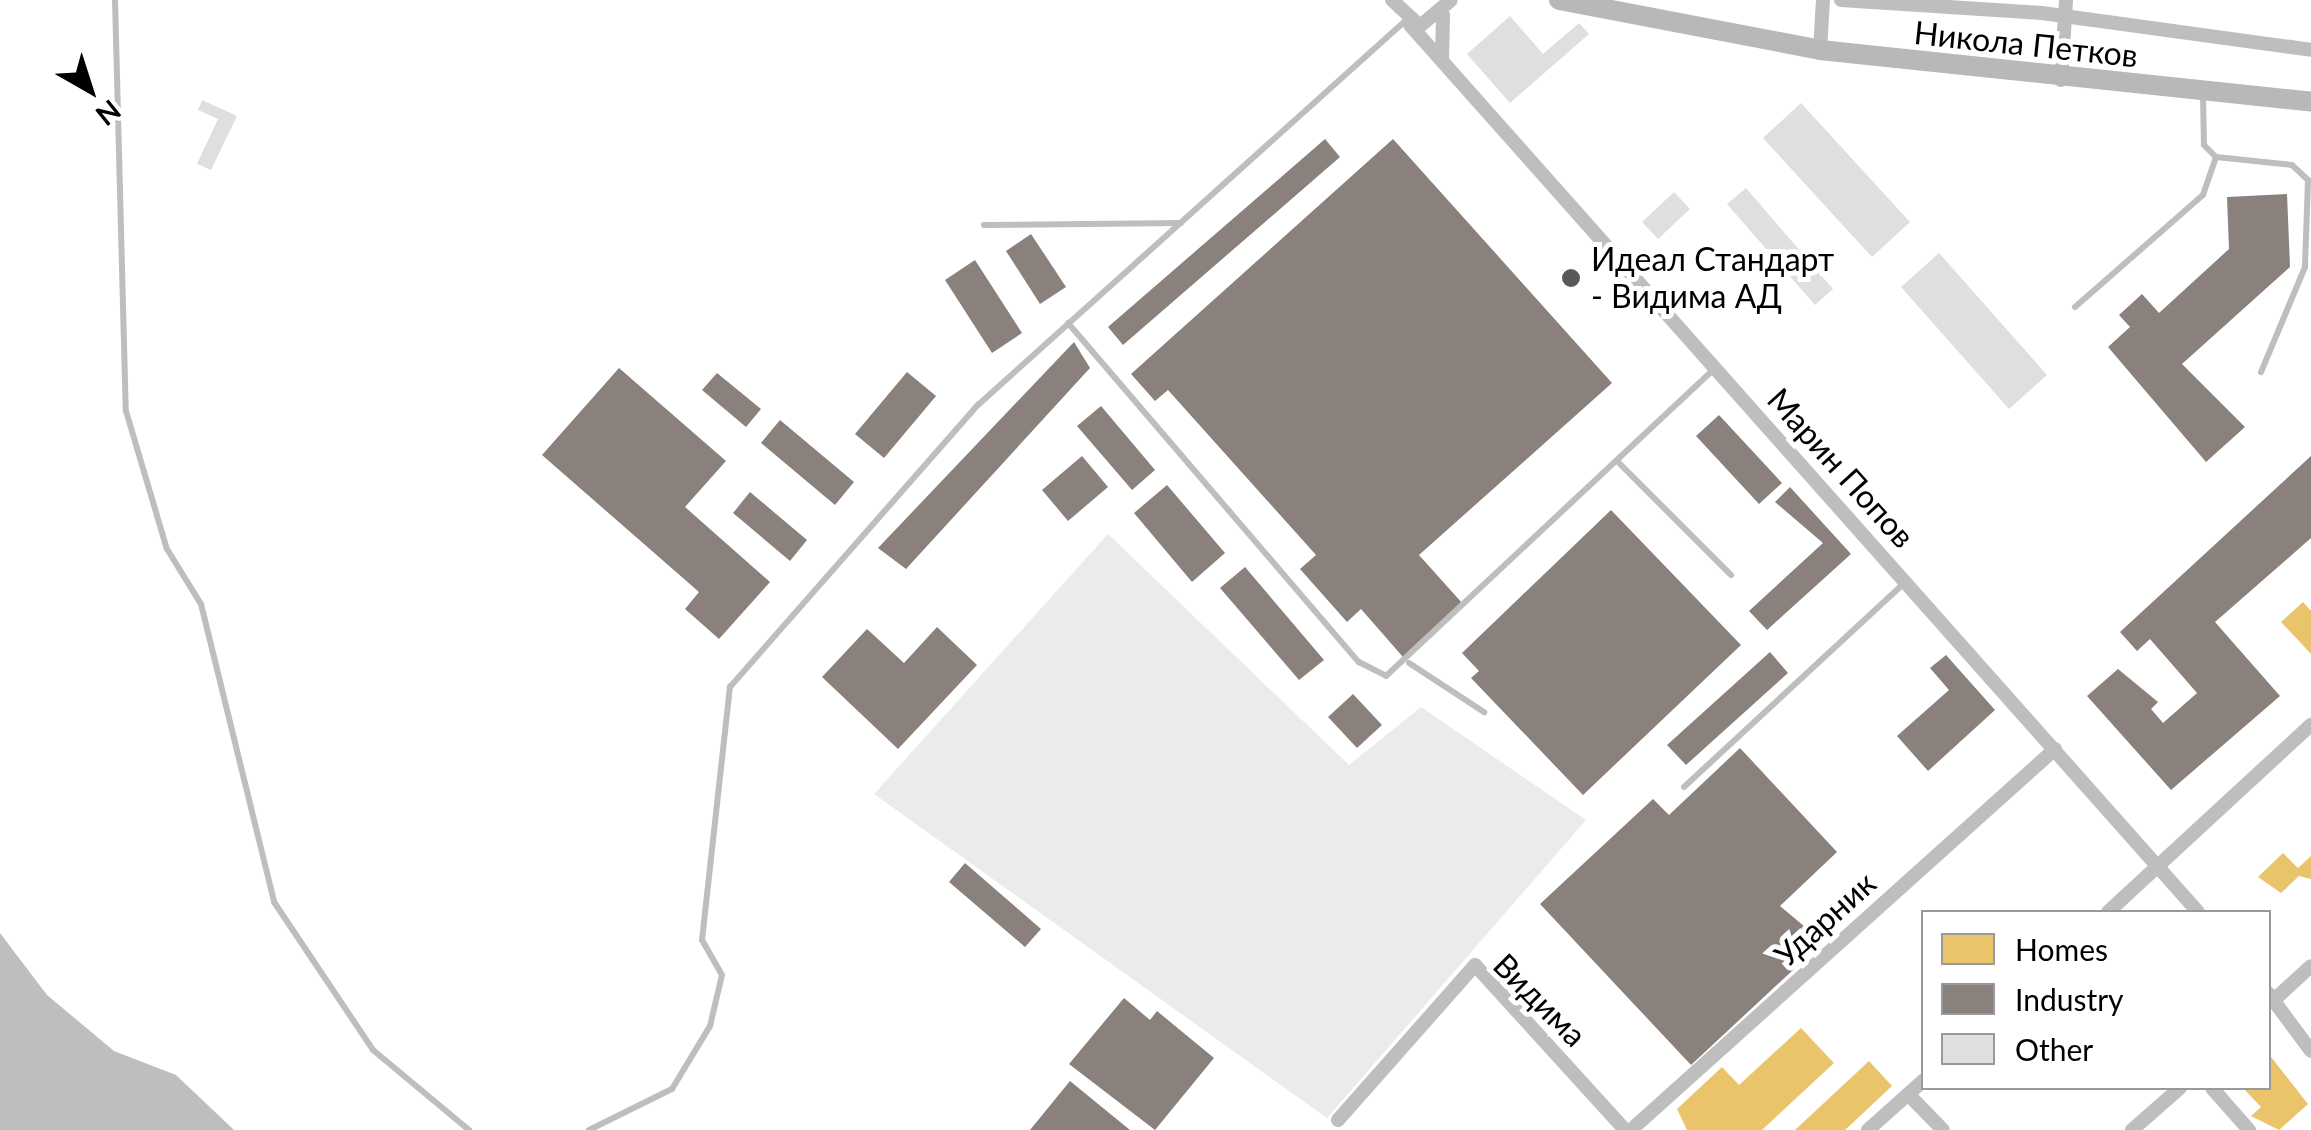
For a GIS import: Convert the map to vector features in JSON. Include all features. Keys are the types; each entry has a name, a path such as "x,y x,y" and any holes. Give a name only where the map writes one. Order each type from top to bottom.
{"main road":[{"name":"Никола Петков","path":"1559,0 1619,8 1820,50 2061,80 2311,102"},
{"name":"Никола Петков","path":"1592,0 1619,8"}],"street":[{"name":"Марин Попов","path":"1392,0 1408,23 2196,910"},
{"path":"1442,60 1443,14 1451,0"},
{"path":"1820,50 1823,0"},
{"path":"1840,0 2066,20 2311,50"},
{"path":"2061,80 2066,0"},
{"path":"1408,23 1443,14"},
{"path":"2110,910 2311,725"},
{"name":"Ударник","path":"1628,1130 2055,749"},
{"name":"Видима","path":"1338,1120 1475,965 1628,1130"},
{"path":"2311,966 2272,997 2311,1051"},
{"path":"1868,1130 1921,1083"},
{"path":"2132,1130 2178,1090"},
{"path":"2214,1090 2249,1130"},
{"path":"1908,1094 1943,1130"}],"lane":[{"path":"116,0 126,411 167,549 201,604 274,902 373,1050 469,1130"},
{"path":"589,1130 672,1089 710,1026 722,975 702,940 730,686 978,405 1408,23"},
{"path":"2203,92 2204,145 2216,157 2292,165 2308,180 2305,266 2260,372"},
{"path":"2075,307 2203,194 2216,157"},
{"path":"984,225 1182,223"},
{"path":"1068,323 1359,662 1386,676 1410,663 1716,368"},
{"path":"1618,462 1731,575"},
{"path":"1684,786 1906,581"},
{"path":"1410,663 1484,712"}],"shaded area":[{"path":"1108,534 1349,765 1421,707 1586,820 1327,1118 874,794"},
{"path":"0,933 47,995 114,1051 176,1075 234,1130 0,1130"}],"building: Homes":[{"path":"2303,602 2311,611 2311,654 2281,622"},
{"path":"2283,853 2298,868 2311,856 2311,879 2299,876 2281,893 2258,877"},
{"path":"1801,1028 1834,1063 1762,1130 1687,1130 1677,1109 1722,1067 1739,1085"},
{"path":"2271,1057 2308,1104 2279,1130 2251,1116 2261,1107 2245,1090 2271,1090"},
{"path":"1869,1061 1892,1086 1845,1130 1795,1130"}],"building: Industry":[{"path":"1325,139 1340,157 1123,345 1108,327"},
{"path":"1393,139 1612,383 1419,555 1463,604 1403,657 1361,609 1347,622 1300,569 1316,555 1168,390 1155,401 1131,374"},
{"path":"2287,194 2290,267 2182,364 2245,427 2206,462 2108,347 2130,327 2119,315 2142,294 2159,313 2229,249 2227,197"},
{"path":"1031,234 1066,287 1040,304 1006,251"},
{"path":"975,260 1022,333 992,353 945,280"},
{"path":"1074,342 1090,368 906,569 878,548"},
{"path":"619,368 726,461 685,507 770,582 719,639 685,609 699,592 542,455"},
{"path":"907,372 936,396 884,458 855,434"},
{"path":"717,373 761,409 746,427 702,390"},
{"path":"1101,406 1155,470 1132,490 1077,426"},
{"path":"1719,415 1782,483 1759,504 1696,436"},
{"path":"780,420 854,482 835,505 761,443"},
{"path":"1082,456 1108,487 1068,521 1042,490"},
{"path":"2311,456 2311,538 2215,622 2280,696 2171,790 2087,696 2118,669 2158,702 2151,709 2163,723 2197,693 2150,639 2137,651 2120,632"},
{"path":"1167,485 1225,553 1192,582 1134,513"},
{"path":"1790,487 1851,554 1767,630 1749,611 1823,543 1775,502"},
{"path":"750,492 807,540 790,561 733,513"},
{"path":"1611,510 1741,645 1583,795 1471,678 1479,671 1462,653"},
{"path":"1245,567 1324,660 1299,680 1220,588"},
{"path":"937,627 977,665 898,749 822,677 867,629 904,663"},
{"path":"1770,652 1788,673 1686,765 1667,745"},
{"path":"1946,655 1995,710 1928,771 1897,736 1949,690 1930,668"},
{"path":"1353,694 1382,725 1357,748 1328,717"},
{"path":"1740,748 1837,852 1780,906 1823,942 1691,1065 1540,904 1653,799 1669,815"},
{"path":"965,863 1041,929 1025,947 949,882"},
{"path":"1124,998 1150,1020 1157,1011 1214,1058 1155,1130 1069,1064"},
{"path":"1070,1081 1130,1130 1030,1130"}],"building: Other":[{"path":"1510,16 1543,54 1579,23 1589,34 1510,103 1467,54"},
{"path":"202,100 237,116 211,170 197,164 218,119 198,110"},
{"path":"1801,103 1910,222 1872,257 1763,138"},
{"path":"1746,188 1833,289 1815,305 1727,204"},
{"path":"1674,192 1690,209 1658,239 1642,222"},
{"path":"1939,253 2047,375 2009,409 1901,287"}],"place":[{"name":"Идеал Стандарт - Видима АД","path":"1571,278"}]}
